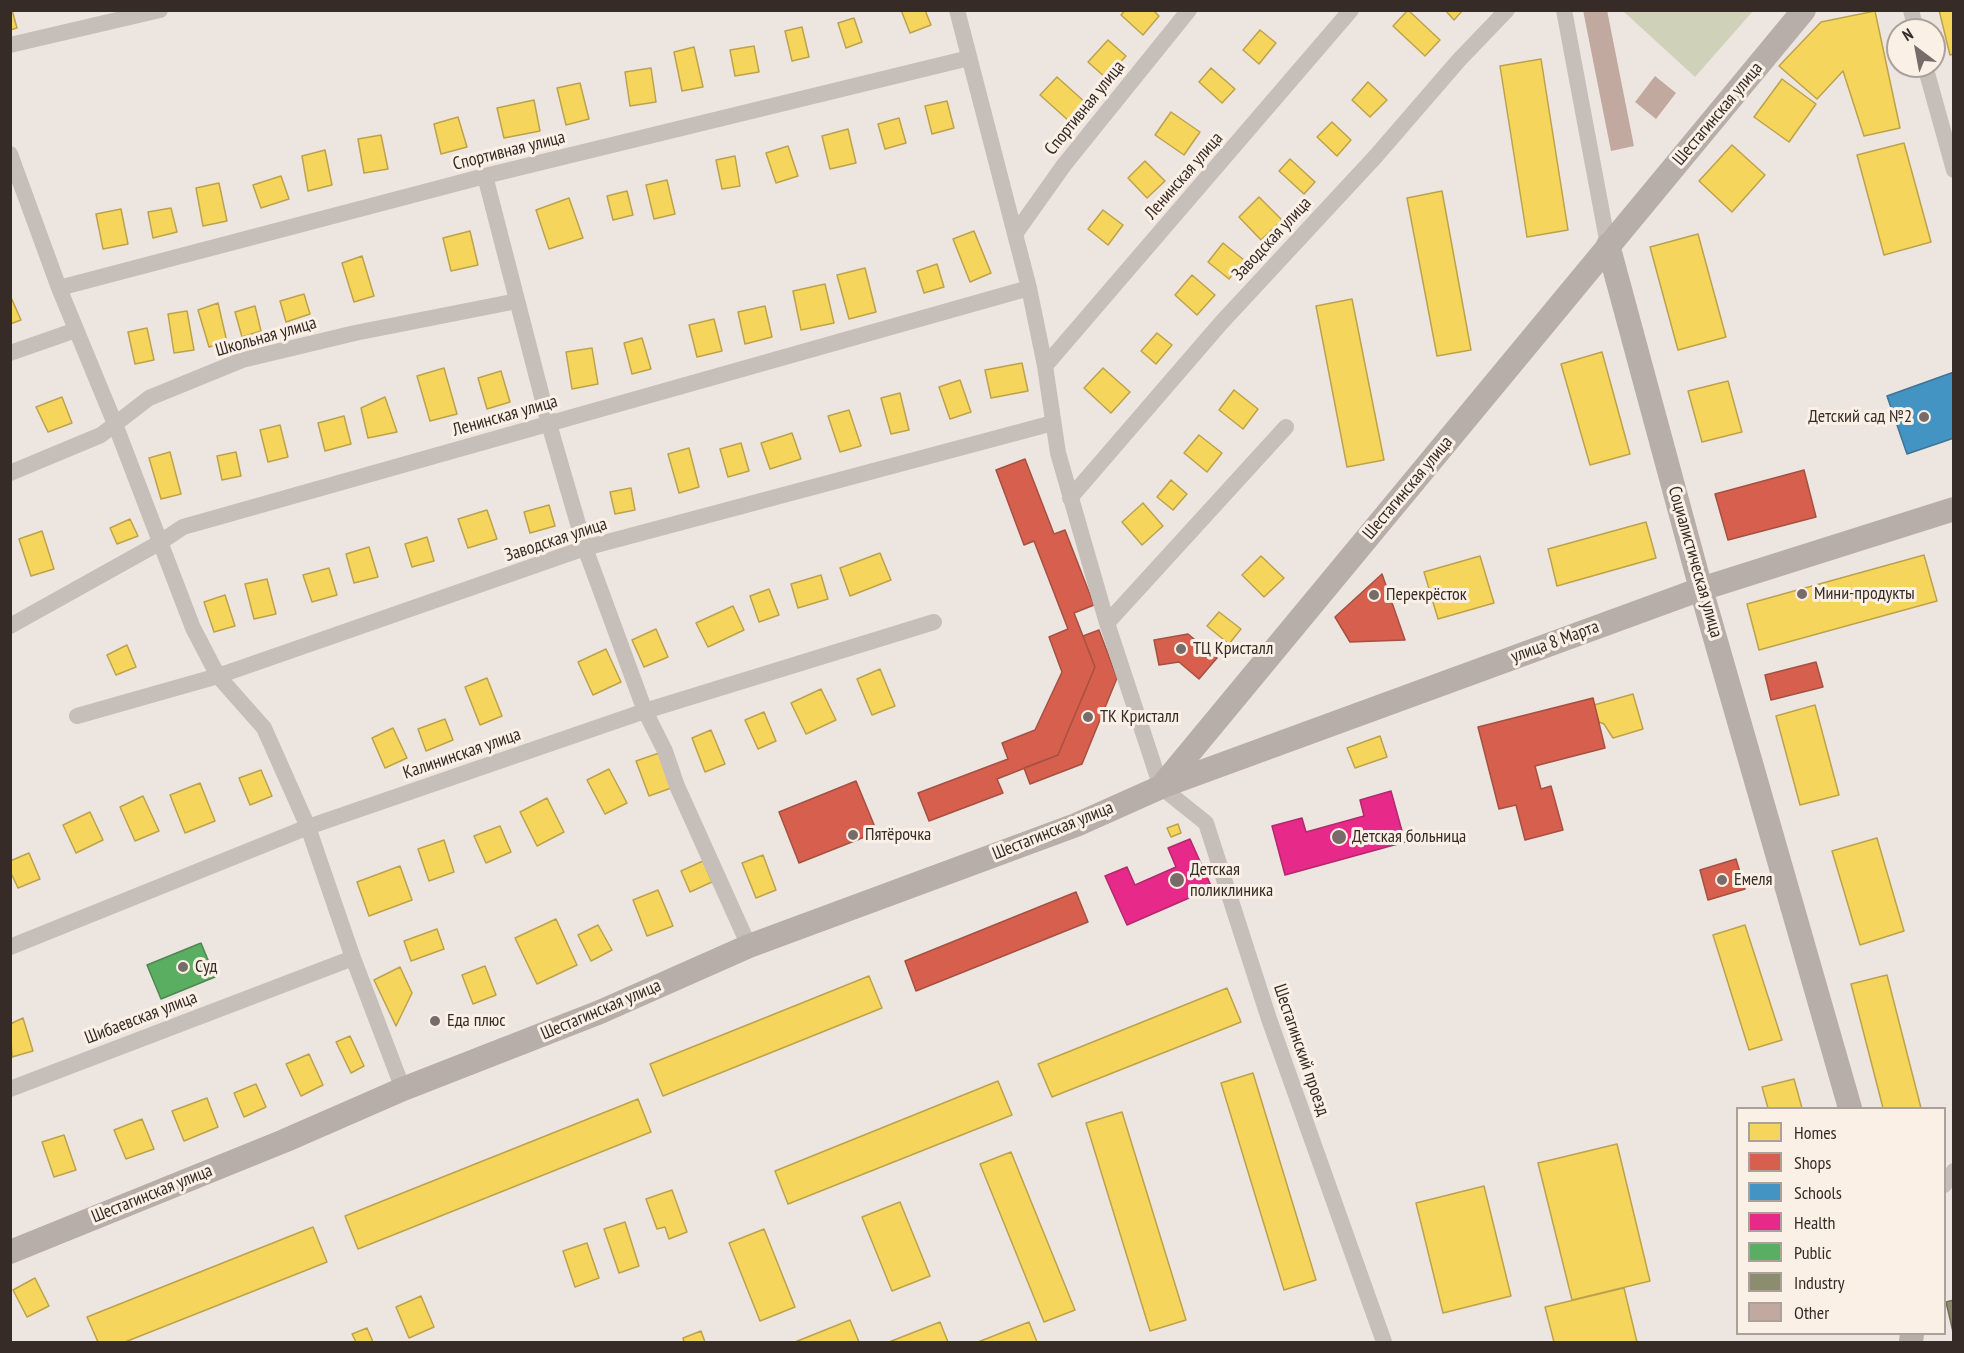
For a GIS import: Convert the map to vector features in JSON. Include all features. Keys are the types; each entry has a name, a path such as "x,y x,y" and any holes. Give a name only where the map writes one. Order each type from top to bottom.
{"main road":[{"name":"Шестагинская улица","path":"10,1252 284,1141 403,1089 600,1012 749,946 1076,825 1161,787 1804,10"},
{"name":"Социалистическая улица","path":"1608,245 1701,588 1850,1107"},
{"name":"улица 8 Марта","path":"1161,787 1701,588 1953,509"}],"street":[{"path":"10,45 160,10"},
{"path":"957,10 1029,288 1045,366 1058,453 1107,623 1161,787"},
{"name":"Спортивная улица","path":"1015,234 1064,165 1189,10"},
{"name":"Ленинская улица","path":"1045,366 1352,10"},
{"name":"Заводская улица","path":"1070,498 1221,323 1368,165 1459,60 1507,10"},
{"name":"Социалистическая улица","path":"1564,10 1608,245"},
{"name":"Спортивная улица","path":"59,288 485,176 969,58"},
{"path":"1928,78 1953,170"},
{"path":"10,154 59,288 115,424 193,628 218,676 264,728 308,827 353,958 403,1089"},
{"path":"485,176 549,424 585,549 645,711 665,751 677,786 749,946"},
{"name":"Ленинская улица","path":"10,626 159,543 183,527 1029,288"},
{"name":"Школьная улица","path":"10,473 101,435 148,398 242,360 355,333 517,301"},
{"path":"10,353 76,330"},
{"name":"Заводская улица","path":"77,716 218,676 585,549 1053,423"},
{"path":"1107,623 1286,427"},
{"name":"Калининская улица","path":"10,947 308,827 645,711 934,622"},
{"name":"Шестагинский проезд","path":"1161,787 1206,823 1269,1019 1384,1342"},
{"name":"Шибаевская улица","path":"10,1089 353,958"}],"green space":[{"path":"1623,11 1753,11 1695,77"}],"building: Homes":[{"path":"10,10 12,10 17,28 10,30"},
{"path":"901,10 925,10 931,25 910,33"},
{"path":"1125,10 1153,10 1159,16 1143,35 1121,15"},
{"path":"1408,10 1440,40 1425,56 1393,26"},
{"path":"1445,10 1463,10 1454,20"},
{"path":"1939,10 1954,10 1954,54 1950,55 1946,39 1946,18 1941,18"},
{"path":"1875,11 1886,62 1886,78 1889,78 1900,128 1864,136 1843,71 1817,99 1779,66 1821,22"},
{"path":"854,18 862,42 846,48 838,23"},
{"path":"802,27 809,57 792,61 785,31"},
{"path":"1260,30 1276,43 1259,64 1243,50"},
{"path":"1108,40 1126,56 1106,78 1088,62"},
{"path":"754,46 759,72 735,76 730,50"},
{"path":"694,47 703,87 682,91 674,52"},
{"path":"1541,59 1568,230 1527,237 1500,66"},
{"path":"651,68 656,102 630,106 625,72"},
{"path":"1211,68 1235,89 1222,103 1199,82"},
{"path":"1057,77 1086,103 1069,121 1040,95"},
{"path":"1782,79 1816,104 1789,142 1754,117"},
{"path":"1368,82 1387,100 1370,117 1352,100"},
{"path":"580,83 589,119 566,125 557,88"},
{"path":"534,100 540,131 504,138 497,108"},
{"path":"947,101 954,128 932,134 925,106"},
{"path":"1171,112 1200,132 1184,155 1155,135"},
{"path":"458,117 467,147 441,154 434,124"},
{"path":"899,118 906,143 885,149 878,124"},
{"path":"1332,122 1351,140 1337,156 1317,137"},
{"path":"848,129 856,163 830,169 822,136"},
{"path":"381,135 388,169 364,173 358,139"},
{"path":"1904,143 1931,242 1884,255 1857,155"},
{"path":"1732,145 1765,175 1732,212 1699,181"},
{"path":"788,146 798,176 776,183 766,153"},
{"path":"325,150 332,185 308,191 302,156"},
{"path":"735,156 740,186 722,189 716,160"},
{"path":"1290,159 1315,182 1304,194 1279,171"},
{"path":"1145,161 1165,181 1147,198 1128,178"},
{"path":"281,176 289,199 261,208 253,185"},
{"path":"667,180 675,214 654,219 646,185"},
{"path":"219,183 227,221 203,226 196,188"},
{"path":"627,191 633,215 613,220 607,196"},
{"path":"1442,191 1471,350 1437,356 1407,198"},
{"path":"1259,197 1282,220 1261,240 1239,217"},
{"path":"569,198 583,238 549,249 536,210"},
{"path":"171,208 177,232 153,238 148,212"},
{"path":"121,209 128,244 103,249 96,214"},
{"path":"1103,210 1123,225 1108,245 1088,229"},
{"path":"470,231 478,265 451,271 443,238"},
{"path":"974,231 991,273 970,282 953,239"},
{"path":"1698,234 1726,337 1678,350 1650,247"},
{"path":"1223,243 1244,260 1229,279 1208,262"},
{"path":"362,256 374,296 354,302 342,263"},
{"path":"937,264 944,287 924,293 917,271"},
{"path":"865,268 876,312 849,319 837,275"},
{"path":"1192,275 1215,295 1197,315 1175,295"},
{"path":"825,284 834,323 801,330 793,291"},
{"path":"304,294 310,314 286,322 280,301"},
{"path":"10,295 21,320 10,324"},
{"path":"1352,299 1384,460 1347,467 1316,306"},
{"path":"218,303 227,342 209,347 198,310"},
{"path":"255,306 261,331 242,337 235,312"},
{"path":"765,306 772,337 745,344 738,312"},
{"path":"187,311 194,350 174,353 168,314"},
{"path":"714,319 722,351 697,357 689,325"},
{"path":"147,328 154,360 135,364 128,332"},
{"path":"1157,333 1172,345 1156,364 1141,351"},
{"path":"642,338 651,369 632,374 624,343"},
{"path":"592,348 598,384 572,389 566,352"},
{"path":"1602,352 1630,454 1590,465 1561,364"},
{"path":"1022,363 1028,391 991,398 985,370"},
{"path":"444,368 457,414 430,421 417,376"},
{"path":"1103,368 1130,392 1111,413 1084,388"},
{"path":"501,371 510,402 487,409 478,378"},
{"path":"960,380 971,412 950,419 939,387"},
{"path":"1728,381 1742,432 1702,442 1688,391"},
{"path":"1234,390 1258,409 1243,429 1219,410"},
{"path":"900,393 909,430 891,434 881,398"},
{"path":"62,397 72,423 48,432 36,407"},
{"path":"385,397 397,432 368,438 361,408"},
{"path":"849,410 861,446 840,452 828,416"},
{"path":"344,416 351,444 325,451 318,423"},
{"path":"280,425 288,457 268,462 260,430"},
{"path":"792,433 801,459 770,469 761,443"},
{"path":"1199,435 1222,453 1207,472 1184,453"},
{"path":"741,443 749,471 728,477 720,449"},
{"path":"689,448 699,487 679,493 668,454"},
{"path":"170,452 181,494 161,499 149,458"},
{"path":"236,452 241,476 222,480 217,456"},
{"path":"1171,480 1187,494 1173,510 1157,497"},
{"path":"631,488 635,510 615,514 610,492"},
{"path":"1143,503 1163,526 1142,545 1122,522"},
{"path":"549,505 555,526 530,533 524,512"},
{"path":"487,510 497,539 468,548 458,519"},
{"path":"130,519 138,536 117,544 110,528"},
{"path":"1646,522 1656,558 1557,586 1548,549"},
{"path":"42,531 54,569 31,576 19,539"},
{"path":"427,537 434,561 412,567 405,544"},
{"path":"369,547 378,577 354,583 346,554"},
{"path":"880,553 891,580 850,596 840,568"},
{"path":"1924,555 1937,601 1759,650 1747,604"},
{"path":"1261,556 1284,578 1264,597 1242,575"},
{"path":"1480,556 1494,603 1438,619 1424,572"},
{"path":"329,568 337,595 312,602 303,575"},
{"path":"821,575 828,599 798,608 791,584"},
{"path":"267,579 276,614 254,619 245,584"},
{"path":"769,589 779,615 759,622 750,596"},
{"path":"225,595 235,626 214,632 204,602"},
{"path":"733,606 744,630 708,647 696,623"},
{"path":"1219,612 1241,629 1229,644 1207,626"},
{"path":"656,629 668,657 644,667 632,640"},
{"path":"127,645 136,667 116,675 107,655"},
{"path":"606,649 621,682 593,695 578,662"},
{"path":"880,669 895,706 872,715 857,679"},
{"path":"487,678 502,716 480,725 465,687"},
{"path":"821,689 836,720 806,734 791,703"},
{"path":"1633,694 1643,729 1613,738 1604,724 1599,722 1594,705"},
{"path":"1815,705 1839,795 1800,805 1776,716"},
{"path":"764,712 776,741 758,749 745,720"},
{"path":"445,719 453,740 426,751 418,729"},
{"path":"393,728 407,758 385,768 372,738"},
{"path":"711,730 725,764 705,772 692,738"},
{"path":"1380,736 1387,757 1355,768 1347,748"},
{"path":"665,751 677,786 649,796 636,761"},
{"path":"609,769 627,803 605,814 587,780"},
{"path":"261,770 272,796 250,805 239,778"},
{"path":"200,783 215,821 185,833 170,795"},
{"path":"143,796 159,831 135,841 120,807"},
{"path":"547,798 564,832 537,846 520,812"},
{"path":"90,812 103,840 76,853 63,825"},
{"path":"1178,824 1181,833 1171,837 1167,828"},
{"path":"500,826 511,852 486,863 474,836"},
{"path":"1877,838 1904,931 1860,945 1832,851"},
{"path":"444,840 454,872 429,881 418,849"},
{"path":"29,853 40,879 18,888 10,871 10,861"},
{"path":"763,855 776,890 756,898 742,863"},
{"path":"703,861 712,882 690,892 681,871"},
{"path":"400,866 412,900 369,916 357,882"},
{"path":"658,890 673,926 647,936 633,900"},
{"path":"556,919 577,965 537,984 515,938"},
{"path":"598,925 612,950 591,961 578,935"},
{"path":"1745,925 1782,1040 1749,1050 1713,935"},
{"path":"437,929 444,949 411,961 404,941"},
{"path":"485,966 496,995 473,1004 462,975"},
{"path":"400,967 412,993 396,1026 374,980"},
{"path":"1887,975 1921,1107 1883,1107 1851,984"},
{"path":"869,976 882,1008 663,1096 650,1064"},
{"path":"1227,988 1241,1022 1052,1097 1038,1064"},
{"path":"23,1018 33,1051 12,1057 10,1024"},
{"path":"350,1036 364,1066 351,1073 336,1042"},
{"path":"309,1054 323,1085 301,1096 286,1064"},
{"path":"1253,1073 1316,1280 1284,1290 1221,1083"},
{"path":"1794,1079 1802,1107 1768,1107 1762,1087"},
{"path":"998,1081 1012,1115 788,1204 775,1171"},
{"path":"256,1084 266,1107 244,1117 234,1093"},
{"path":"207,1098 218,1127 184,1141 172,1111"},
{"path":"638,1099 651,1132 358,1249 345,1216"},
{"path":"1122,1112 1186,1320 1150,1331 1086,1123"},
{"path":"142,1119 154,1149 126,1159 114,1130"},
{"path":"64,1135 76,1170 54,1177 42,1142"},
{"path":"1617,1144 1650,1281 1572,1300 1538,1163"},
{"path":"1011,1152 1075,1310 1044,1322 980,1164"},
{"path":"1484,1186 1511,1296 1443,1313 1416,1203"},
{"path":"672,1190 687,1232 669,1239 665,1227 657,1229 646,1199"},
{"path":"900,1202 930,1276 892,1291 862,1217"},
{"path":"625,1222 639,1266 619,1273 604,1229"},
{"path":"313,1227 327,1262 125,1342 98,1342 87,1317"},
{"path":"764,1229 795,1307 760,1321 729,1243"},
{"path":"587,1243 599,1278 575,1287 563,1251"},
{"path":"35,1278 49,1306 27,1317 13,1290"},
{"path":"1624,1288 1637,1342 1554,1342 1545,1307"},
{"path":"421,1296 434,1327 409,1338 396,1307"},
{"path":"850,1320 859,1342 795,1342"},
{"path":"940,1322 948,1342 889,1342"},
{"path":"1029,1322 1037,1342 978,1342"},
{"path":"367,1328 373,1342 356,1342 352,1334"},
{"path":"701,1331 705,1342 684,1342 683,1338"}],"building: Shops":[{"path":"1025,459 1054,534 1065,530 1094,605 1074,613 1095,667 1058,755 997,779 1003,793 929,821 918,793 1008,759 1002,743 1035,730 1062,672 1049,637 1068,629 1034,541 1024,545 996,470"},
{"path":"1804,470 1816,517 1728,540 1715,494"},
{"name":"Перекрёсток","path":"1382,574 1405,640 1350,642 1335,617"},
{"name":"ТК Кристалл","path":"1099,630 1117,678 1082,764 1030,784 1024,768 1058,755 1095,667 1083,636"},
{"name":"ТЦ Кристалл","path":"1188,634 1217,658 1199,679 1179,662 1159,665 1154,640"},
{"path":"1816,662 1823,687 1771,700 1765,675"},
{"path":"1593,698 1605,748 1535,766 1541,789 1551,786 1563,830 1525,840 1516,805 1499,809 1478,727"},
{"path":"856,781 877,832 799,863 779,812"},
{"name":"Емеля","path":"1736,859 1745,889 1708,900 1700,870"},
{"path":"1076,892 1088,922 916,991 905,961"}],"building: Schools":[{"name":"Детский сад №2","path":"1954,372 1954,438 1907,454 1887,396"}],"building: Health":[{"name":"Детская больница","path":"1391,791 1405,842 1285,875 1272,826 1302,818 1306,832 1364,816 1360,800"},
{"name":"Детская поликлиника","path":"1190,839 1212,888 1127,925 1105,876 1127,867 1135,885 1176,867 1168,848"}],"building: Public":[{"path":"201,943 215,977 161,999 147,965"}],"building: Industry":[{"path":"1954,1300 1954,1336 1946,1302"}],"building: Other":[{"path":"1583,10 1607,10 1634,146 1611,151"},
{"path":"1655,76 1676,93 1656,119 1635,102"}],"place":[{"name":"Детский сад №2","path":"1924,417"},
{"name":"Мини-продукты","path":"1802,594"},
{"name":"Перекрёсток","path":"1374,595"},
{"name":"ТЦ Кристалл","path":"1181,649"},
{"name":"ТК Кристалл","path":"1088,717"},
{"name":"Пятёрочка","path":"853,835"},
{"name":"Детская больница","path":"1339,837"},
{"name":"Детская поликлиника","path":"1177,880"},
{"name":"Емеля","path":"1722,880"},
{"name":"Суд","path":"183,967"},
{"name":"Еда плюс","path":"435,1021"}]}
